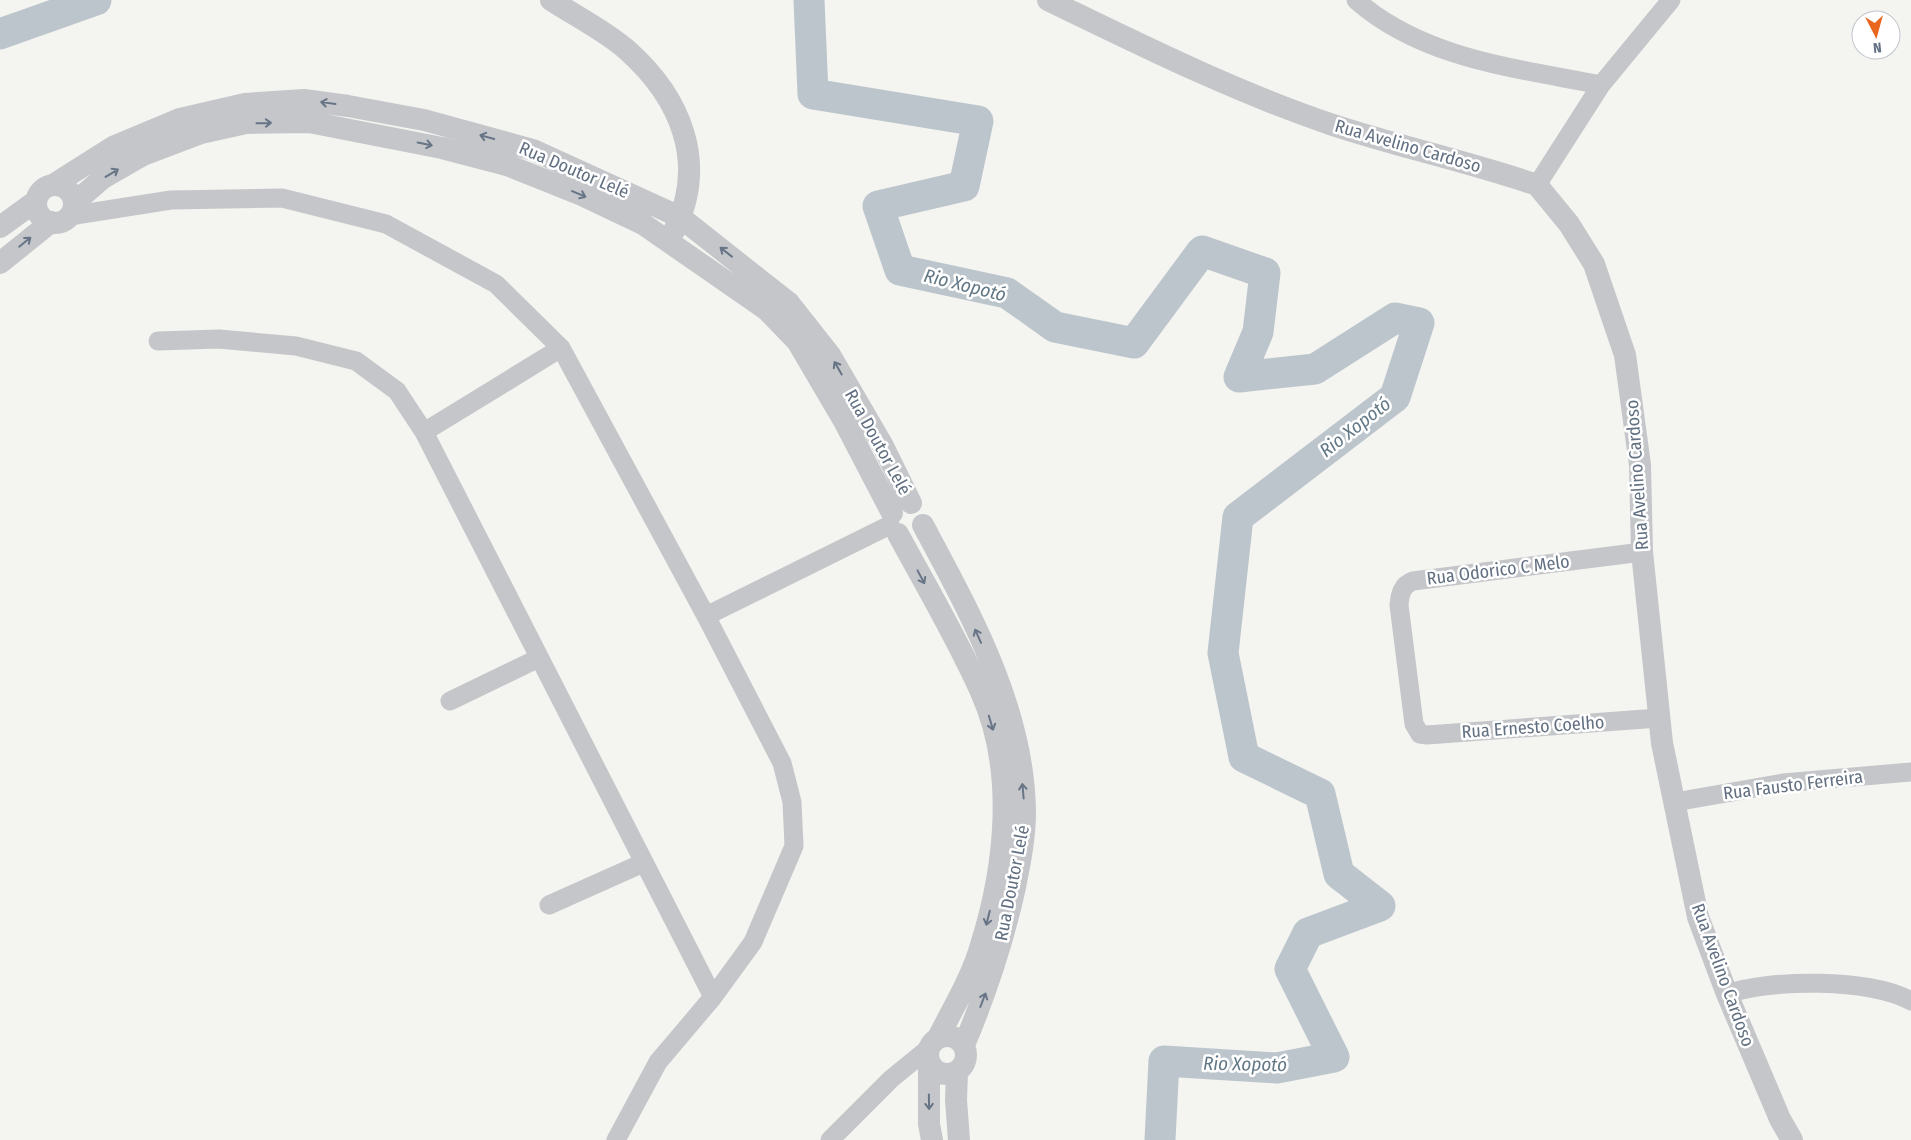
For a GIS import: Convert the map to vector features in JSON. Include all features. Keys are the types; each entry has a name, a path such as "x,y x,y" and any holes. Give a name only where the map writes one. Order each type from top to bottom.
{"street":[{"path":"551,0 627,50 662,89 680,120 688,160 690,182 680,217 668,242"},
{"name":"Rua Avelino Cardoso","path":"1048,0 1176,62 1256,96 1333,125 1537,185 1569,224 1594,264 1625,355 1640,465 1642,552 1662,743 1698,917 1727,994 1780,1120 1792,1140"},
{"path":"1356,0 1400,31 1430,45 1478,61 1601,85"},
{"path":"1537,185 1601,85 1671,0"},
{"name":"Rua Doutor Lelé","path":"53,185 113,146 180,119 245,104 304,100 424,120 534,150 680,217 789,302 830,356 883,446 898,519"},
{"name":"Rua Doutor Lelé","path":"0,263 65,214 103,178 143,155 201,133 246,123 309,122 442,148 507,165 582,195 643,224 767,310 797,341 898,519 982,693 994,734 1003,777 1002,837 997,876 981,946 932,1050 930,1124 932,1140"},
{"path":"643,224 659,207 690,182"},
{"path":"0,227 36,201 42,190 53,185 70,191 65,214"},
{"path":"36,201 39,214 65,214 171,200 282,198 386,224 496,284 561,348 706,616 782,763 792,802 794,846 753,942 713,997 658,1062 616,1140"},
{"path":"158,341 219,339 296,346 356,361 397,391 424,432 713,997"},
{"path":"424,432 561,348"},
{"name":"Rua Doutor Lelé","path":"898,519 922,511 923,525 960,595 992,665 1020,757 1025,812 1022,851 1005,932 984,998 964,1045"},
{"path":"706,616 898,519"},
{"name":"Rua Odorico C Melo","path":"1414,724 1399,605 1407,583 1421,579 1642,552"},
{"path":"450,701 539,658"},
{"name":"Rua Ernesto Coelho","path":"1414,724 1420,734 1428,735 1659,718"},
{"name":"Rua Fausto Ferreira","path":"1675,802 1783,783 1911,772"},
{"path":"549,905 643,863"},
{"path":"1727,994 1758,987 1822,984 1870,988 1901,995 1911,1001"},
{"path":"830,1140 891,1079 952,1036 964,1045 966,1060 957,1072 959,1140"},
{"path":"932,1050 939,1072 945,1074 957,1072"}],"waterway":[{"name":"Rio Xopotó","path":"0,34 96,0"},
{"name":"Rio Xopotó","path":"809,0 813,94 978,121 964,186 878,206 900,270 1007,293 1055,327 1134,343 1202,251 1265,273 1258,332 1239,377 1315,369 1395,318 1419,323 1395,397 1238,517 1223,653 1244,757 1320,794 1339,874 1380,906 1308,933 1290,969 1334,1057 1277,1068 1164,1061 1160,1140"}]}
